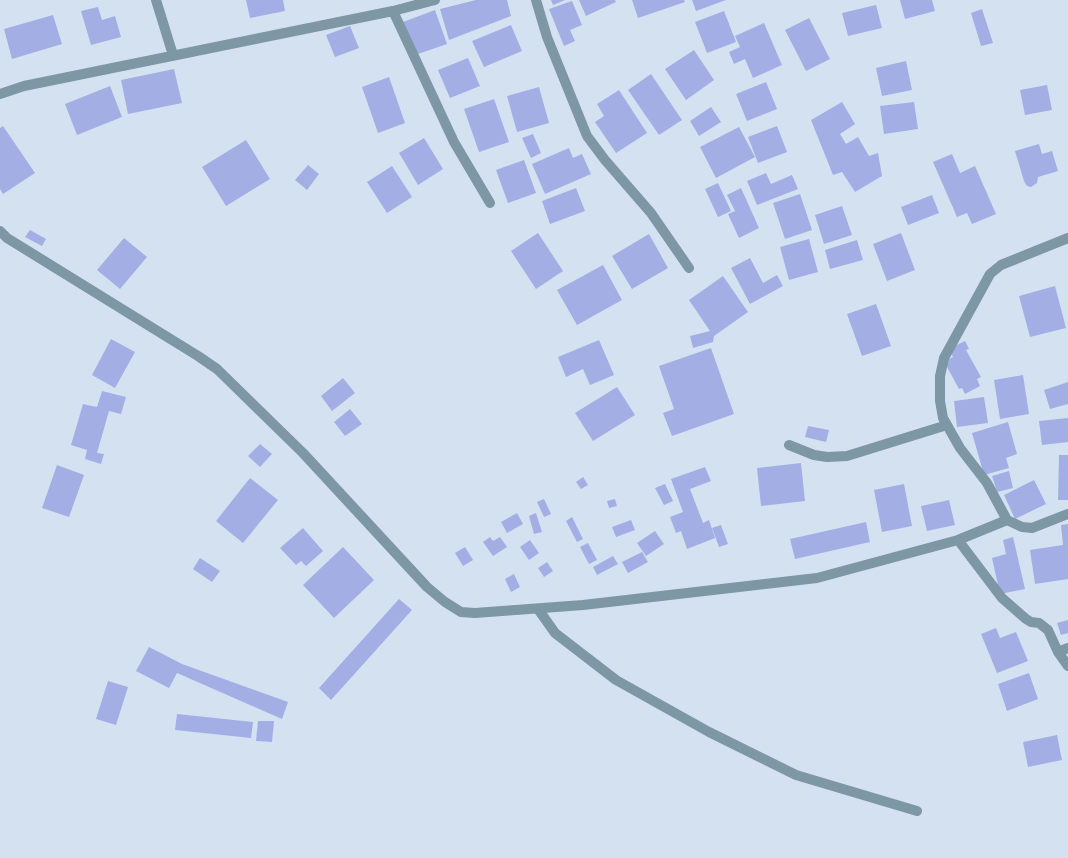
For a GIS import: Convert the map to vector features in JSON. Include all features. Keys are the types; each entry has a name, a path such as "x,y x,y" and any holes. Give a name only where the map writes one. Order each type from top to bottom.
{"street":[{"path":"156,0 173,55"},
{"path":"0,94 24,86 393,11 435,0"},
{"path":"536,0 547,37 587,136 605,160 651,213 689,268"},
{"path":"393,11 454,142 490,204"},
{"path":"0,231 7,238 192,351 217,369 303,453 427,587 445,602 461,612 475,614 583,606 816,578 958,540 1007,520"},
{"path":"1068,238 1001,265 990,274 944,358 940,376 940,401 943,418 960,448 987,482 1007,520 1022,527 1032,528 1068,514"},
{"path":"789,445 814,455 827,457 847,456 947,425"},
{"path":"958,540 1002,598 1026,619 1031,622 1039,623 1048,630 1063,650 1068,666"},
{"path":"538,609 555,633 616,680 709,732 796,775 917,811"}],"building":[{"path":"246,0 283,0 285,11 250,18"},
{"path":"476,0 507,0 511,16 449,40 440,9"},
{"path":"551,0 565,0 553,5"},
{"path":"579,0 615,0 616,2 586,16"},
{"path":"632,0 684,0 685,2 638,18"},
{"path":"692,0 726,0 696,11"},
{"path":"900,0 932,0 935,11 905,19"},
{"path":"572,1 582,25 570,30 575,41 564,46 549,9"},
{"path":"876,5 882,28 848,36 842,13"},
{"path":"98,7 102,20 115,16 121,37 91,45 81,11"},
{"path":"982,9 993,43 981,46 971,13"},
{"path":"435,10 447,44 415,55 403,22"},
{"path":"724,11 736,42 707,53 695,22"},
{"path":"53,15 62,44 12,59 4,29"},
{"path":"809,18 830,59 806,71 785,30"},
{"path":"764,23 782,65 753,78 745,59 734,64 729,52 740,47 735,36"},
{"path":"511,25 522,51 484,67 472,41"},
{"path":"350,26 359,48 335,57 326,35"},
{"path":"694,50 714,80 686,100 665,69"},
{"path":"468,58 480,86 450,98 438,70"},
{"path":"906,61 912,90 882,96 876,68"},
{"path":"174,69 182,103 128,114 121,80"},
{"path":"651,74 682,120 659,135 628,90"},
{"path":"389,77 405,123 378,133 362,87"},
{"path":"766,82 777,109 747,121 736,94"},
{"path":"1047,85 1052,110 1025,115 1020,90"},
{"path":"110,86 122,117 77,135 65,104"},
{"path":"539,87 549,123 517,132 507,96"},
{"path":"619,90 647,133 616,153 595,122 604,116 597,104"},
{"path":"494,99 509,142 479,152 464,109"},
{"path":"842,102 855,124 840,134 846,144 858,137 869,156 878,153 882,176 855,192 842,172 833,175 811,120"},
{"path":"914,102 918,129 884,134 880,106"},
{"path":"711,107 721,122 699,136 690,121"},
{"path":"3,126 35,173 3,194 0,189 0,128"},
{"path":"777,126 787,152 758,163 748,137"},
{"path":"739,127 755,157 716,178 700,147"},
{"path":"533,134 541,153 531,158 522,138"},
{"path":"424,138 443,169 418,185 399,153"},
{"path":"246,140 270,179 226,206 202,167"},
{"path":"1039,144 1042,154 1052,151 1058,171 1038,177 1037,183 1031,187 1027,186 1024,181 1015,151"},
{"path":"569,148 573,158 582,154 591,174 545,194 532,164"},
{"path":"952,154 960,173 975,166 996,214 972,224 967,213 957,217 933,162"},
{"path":"524,160 536,193 508,203 496,170"},
{"path":"308,165 319,174 307,190 295,180"},
{"path":"392,166 412,197 387,213 367,182"},
{"path":"766,173 771,184 792,175 798,189 757,205 747,181"},
{"path":"718,183 731,211 718,217 705,189"},
{"path":"576,188 585,211 550,224 542,201"},
{"path":"741,188 759,228 739,238 728,214 735,211 727,195"},
{"path":"800,194 812,230 785,239 773,203"},
{"path":"932,195 939,213 908,225 901,207"},
{"path":"842,206 852,235 824,244 815,215"},
{"path":"30,230 46,239 42,246 25,237"},
{"path":"538,233 563,271 536,289 511,251"},
{"path":"901,233 915,270 887,281 873,244"},
{"path":"649,234 668,268 632,289 612,256"},
{"path":"124,238 147,257 120,289 97,270"},
{"path":"809,239 818,272 789,280 780,247"},
{"path":"857,240 863,260 830,269 825,250"},
{"path":"750,258 763,283 777,275 783,286 750,304 731,268"},
{"path":"603,265 622,300 577,325 557,290"},
{"path":"723,276 748,312 714,336 713,342 693,348 690,336 710,331 689,300"},
{"path":"1055,286 1066,328 1030,337 1019,296"},
{"path":"876,304 891,346 862,356 847,314"},
{"path":"111,339 135,352 115,388 92,375"},
{"path":"599,340 614,375 590,385 583,369 566,377 558,357"},
{"path":"965,341 969,349 966,350 981,377 977,379 980,386 965,394 962,388 959,389 946,365 947,360 953,357 949,349"},
{"path":"711,348 734,414 672,436 663,413 674,409 659,366"},
{"path":"1023,375 1029,414 1000,419 994,380"},
{"path":"343,378 355,393 332,411 321,396"},
{"path":"1068,382 1068,404 1050,409 1044,390"},
{"path":"617,387 635,415 593,441 575,413"},
{"path":"102,391 126,397 121,414 109,411 97,453 104,454 101,464 85,459 87,450 71,445 83,404 97,407"},
{"path":"984,397 988,423 957,427 954,401"},
{"path":"350,409 362,424 345,436 334,422"},
{"path":"1068,418 1068,442 1042,445 1039,421"},
{"path":"1008,422 1017,454 1006,458 1009,468 984,475 972,433"},
{"path":"808,426 829,430 826,442 805,437"},
{"path":"260,444 272,454 260,467 248,456"},
{"path":"1059,455 1068,455 1068,500 1058,500"},
{"path":"801,463 805,501 761,506 757,468"},
{"path":"57,465 84,475 69,517 42,508"},
{"path":"705,467 711,481 690,489 703,523 709,520 715,538 687,549 681,531 676,533 670,517 683,512 671,479"},
{"path":"1009,471 1013,488 997,492 992,476"},
{"path":"583,477 588,485 581,489 576,482"},
{"path":"250,478 278,500 243,543 216,521"},
{"path":"1034,480 1046,504 1015,519 1004,495"},
{"path":"665,484 673,501 664,505 655,488"},
{"path":"904,484 912,526 882,532 874,490"},
{"path":"544,499 551,514 544,517 537,502"},
{"path":"615,499 617,506 609,508 607,501"},
{"path":"949,500 955,525 927,531 921,506"},
{"path":"517,513 523,524 507,533 501,522"},
{"path":"536,513 542,532 534,534 529,516"},
{"path":"572,517 583,539 577,542 566,521"},
{"path":"631,520 635,530 616,537 612,527"},
{"path":"866,522 870,542 795,559 790,539"},
{"path":"1068,524 1068,579 1035,584 1030,550 1063,545 1061,525"},
{"path":"721,525 728,544 719,547 712,528"},
{"path":"303,528 323,551 306,566 301,561 296,565 280,548"},
{"path":"655,531 664,544 646,556 637,543"},
{"path":"490,537 493,541 500,537 507,547 493,556 483,542"},
{"path":"1013,537 1025,589 1000,594 992,558 1006,554 1003,540"},
{"path":"530,540 539,553 529,560 520,547"},
{"path":"588,543 597,560 589,564 580,547"},
{"path":"343,547 374,580 334,618 303,585"},
{"path":"465,547 473,560 463,566 455,553"},
{"path":"642,552 648,562 628,573 622,562"},
{"path":"613,556 618,564 597,575 593,567"},
{"path":"200,558 220,571 212,582 193,569"},
{"path":"547,562 553,571 544,577 538,568"},
{"path":"514,574 520,587 511,592 505,579"},
{"path":"399,599 412,610 331,700 319,688"},
{"path":"1068,620 1068,633 1061,635 1057,623"},
{"path":"996,628 1000,638 1016,632 1028,661 997,673 981,634"},
{"path":"149,647 182,664 288,702 282,719 177,673 169,688 136,671"},
{"path":"1029,673 1038,699 1007,711 998,684"},
{"path":"108,681 128,687 116,725 96,719"},
{"path":"177,714 253,722 251,738 175,730"},
{"path":"258,721 274,721 272,742 256,741"},
{"path":"1057,735 1062,760 1028,767 1023,742"}]}
